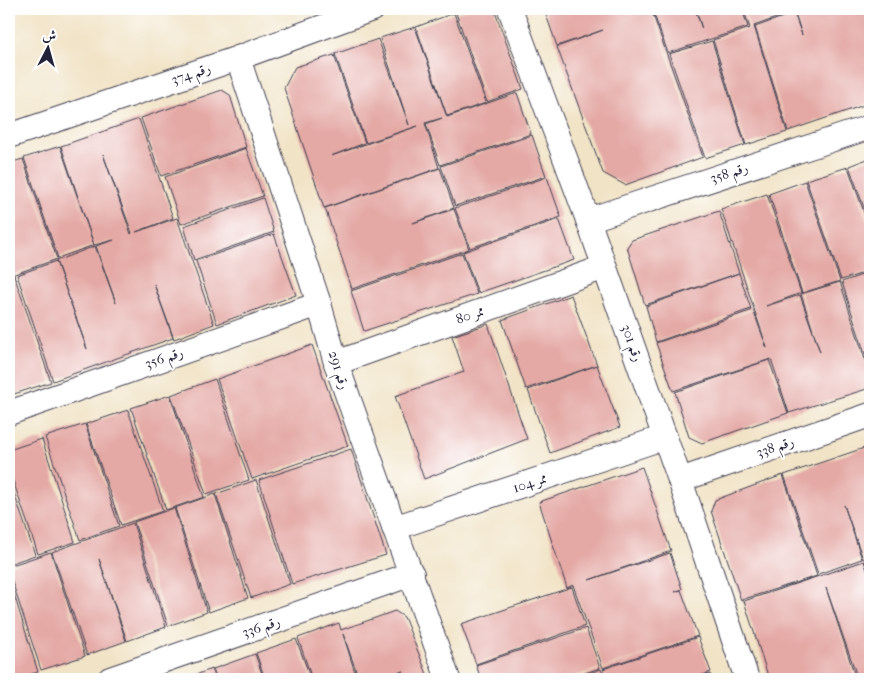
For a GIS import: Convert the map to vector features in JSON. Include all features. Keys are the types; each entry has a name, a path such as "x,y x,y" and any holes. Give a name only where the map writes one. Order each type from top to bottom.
{"street":[{"name":"رقم 301","path":"510,9 605,267 680,480 747,679"},
{"name":"رقم 374","path":"9,136 238,58 363,10"},
{"name":"رقم 291","path":"238,58 319,304 336,362 448,679"},
{"name":"رقم 358","path":"588,220 870,127"},
{"name":"ممر 80","path":"336,362 605,267"},
{"name":"رقم 356","path":"9,413 319,304"},
{"name":"رقم 338","path":"680,480 870,415"},
{"name":"ممر 104","path":"394,528 665,438"},
{"name":"رقم 336","path":"110,679 412,574"}],"building":[{"path":"469,9 494,9 523,89 487,102 456,13"},
{"path":"544,9 651,9 703,157 625,185 603,173 557,47 603,30 557,46"},
{"path":"652,9 695,9 702,29 696,9 742,9 748,27 668,53"},
{"path":"743,9 801,9 754,26 787,132 746,145 713,40 750,28"},
{"path":"807,9 870,9 870,103 788,131 755,27 794,13 802,35 795,13"},
{"path":"454,13 486,103 447,116 416,27"},
{"path":"415,27 447,117 517,93 531,134 440,165 426,124 442,118 425,123 439,168 324,208 284,88 295,67 334,55 365,143 331,156 418,126 366,143 335,54 378,39 409,125 380,38"},
{"path":"712,41 745,145 705,158 669,54"},
{"path":"222,90 230,95 246,147 161,176 141,118"},
{"path":"139,119 173,218 136,232 177,218 214,324 174,339 154,284 173,338 53,381 17,275 95,246 116,303 96,246 114,240 94,245 61,146","holes":["103,154 132,233 131,234"]},
{"path":"532,135 546,176 455,206 441,166"},
{"path":"60,146 94,245 58,258 24,158"},
{"path":"246,148 263,196 181,224 165,177"},
{"path":"870,158 870,224 849,166"},
{"path":"23,159 57,259 12,275 9,266 9,163"},
{"path":"848,167 870,229 870,271 841,280 806,180"},
{"path":"440,168 454,208 413,223 454,209 469,249 352,289 325,208"},
{"path":"547,177 561,217 470,248 455,208"},
{"path":"805,181 840,281 802,293 769,194"},
{"path":"767,194 801,293 766,306 800,295 820,352 801,294 840,282 870,375 870,388 789,413 771,359 673,391 656,343 753,310 767,348 721,209"},
{"path":"263,198 274,232 194,260 184,226"},
{"path":"719,211 739,273 645,305 627,247 632,240"},
{"path":"559,219 574,260 478,293 463,252"},
{"path":"274,234 296,295 217,324 196,261"},
{"path":"462,253 477,294 364,331 351,291"},
{"path":"870,272 870,370 842,282"},
{"path":"739,273 751,309 656,342 646,306"},
{"path":"14,275 51,382 11,395 9,388 9,277"},
{"path":"571,295 597,365 526,389 502,320"},
{"path":"488,324 527,439 424,479 395,396 464,372 452,336"},
{"path":"312,345 348,446 252,479 217,379"},
{"path":"769,360 788,413 702,443 689,437 675,392"},
{"path":"597,365 620,427 550,453 528,390"},
{"path":"215,379 249,480 206,494 171,395"},
{"path":"170,395 204,497 166,510 131,408"},
{"path":"128,410 163,511 121,525 86,424"},
{"path":"85,424 119,526 80,540 45,437"},
{"path":"42,439 75,542 38,554 9,469 9,450"},
{"path":"870,446 870,557 863,559 844,505 862,559 818,574 784,475"},
{"path":"351,449 386,555 292,584 259,480"},
{"path":"642,467 671,551 589,580 670,553 682,589 675,592 681,590 698,636 603,668 573,585 567,588 539,502"},
{"path":"783,475 817,576 741,600 711,511 715,500"},
{"path":"9,478 35,555 9,564"},
{"path":"256,480 290,584 251,598 216,494"},
{"path":"215,494 248,598 209,612 175,508"},
{"path":"174,508 207,612 168,626 134,522"},
{"path":"133,523 166,627 127,641 99,559 126,641 87,655 52,552"},
{"path":"51,552 85,656 41,670 9,572 9,566"},
{"path":"870,558 870,575 865,560"},
{"path":"864,561 870,579 870,675 858,679 826,588 856,679 769,679 744,601"},
{"path":"9,578 38,672 14,679 9,679"},
{"path":"572,587 585,626 476,664 461,624"},
{"path":"395,611 404,617 429,679 383,679 403,671 379,679 359,679 343,634 357,679 312,679 298,638 339,623 341,630"},
{"path":"586,628 600,668 567,679 481,679 476,665"},
{"path":"698,637 711,672 691,679 607,679 603,669"},
{"path":"296,639 311,679 265,679 256,653"},
{"path":"255,654 264,679 217,679 213,669"},
{"path":"212,669 216,679 184,679"},
{"path":"601,669 604,679 573,679"},
{"path":"710,674 712,679 695,679"}]}
